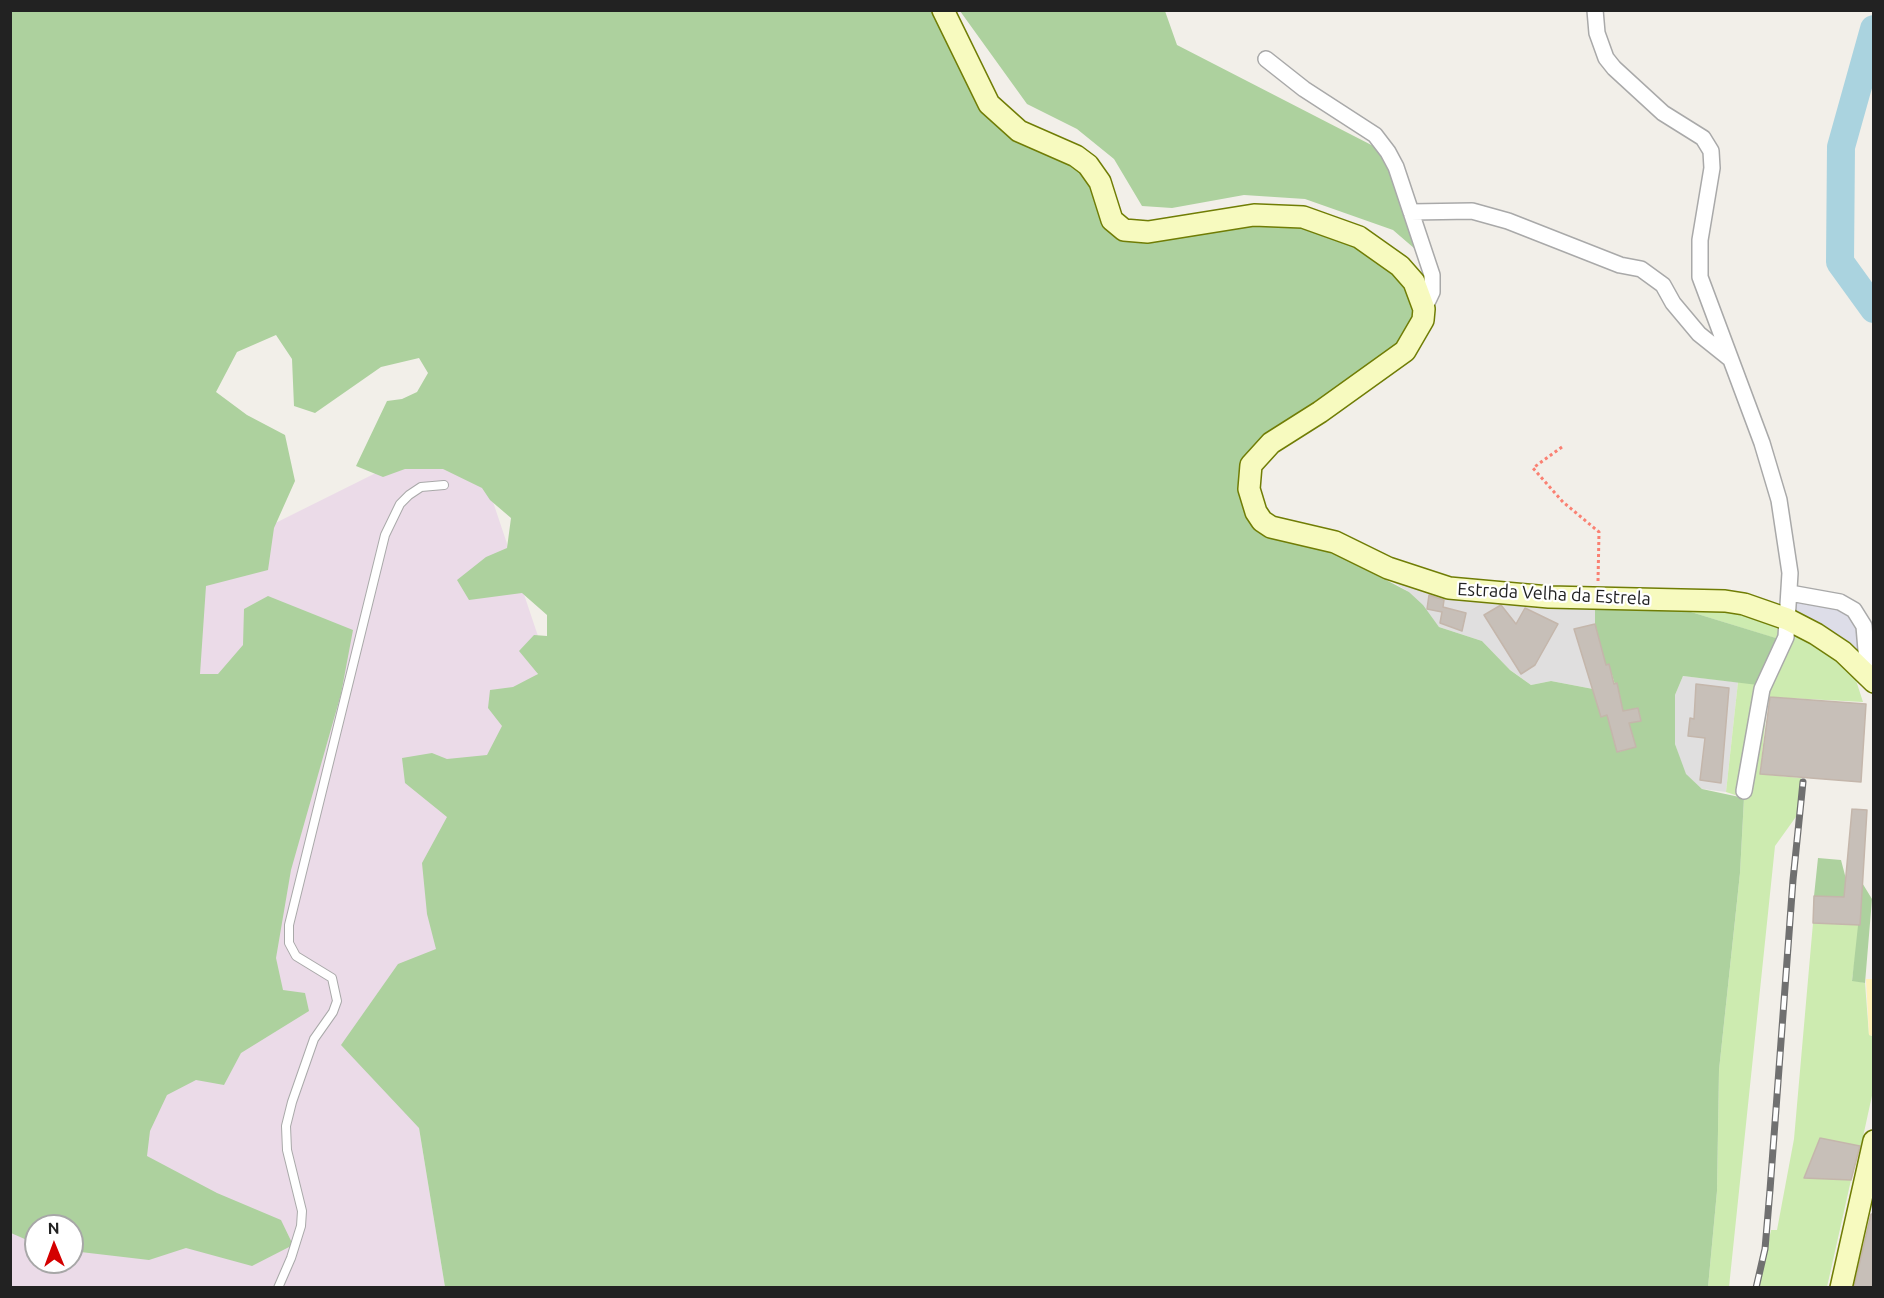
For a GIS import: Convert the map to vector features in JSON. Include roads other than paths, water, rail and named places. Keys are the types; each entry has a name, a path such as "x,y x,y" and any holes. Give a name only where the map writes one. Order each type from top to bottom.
{"main road":[{"path":"943,10 989,104 1019,131 1076,156 1088,165 1100,182 1112,220 1124,230 1148,232 1254,215 1303,217 1359,237 1384,254 1414,282 1424,309"},
{"name":"Estrada Velha da Estrela","path":"1424,309 1418,331 1405,351 1394,361 1259,454 1251,465 1248,480 1256,512 1262,521 1271,527 1335,542 1388,568 1449,588 1596,598 1725,601 1744,604 1787,619 1843,652 1871,678"},
{"path":"1841,1287 1866,1205 1874,1141"}],"street":[{"path":"1595,10 1597,33 1606,58 1614,68 1663,113 1707,141 1713,162 1700,240 1700,277 1779,500 1788,552 1790,593 1786,637 1762,689 1744,791"},
{"path":"1266,59 1304,88 1375,135 1396,167 1432,275 1432,292 1424,309"},
{"path":"1411,212 1472,211 1508,221 1620,265 1641,269 1663,285 1673,303 1699,334 1731,360"},
{"path":"1790,593 1840,603 1854,610 1864,626 1871,678"}],"lane":[{"path":"278,1287 291,1258 301,1226 302,1211 287,1150 286,1126 314,1039 333,1012 337,1001 332,978 296,956 289,944 293,906 385,535 400,504 409,495 420,487 444,485"}],"waterway":[{"path":"1874,29 1841,147 1840,262 1874,309"}],"railway":[{"path":"1756,1288 1765,1249 1793,880 1803,782"}]}
